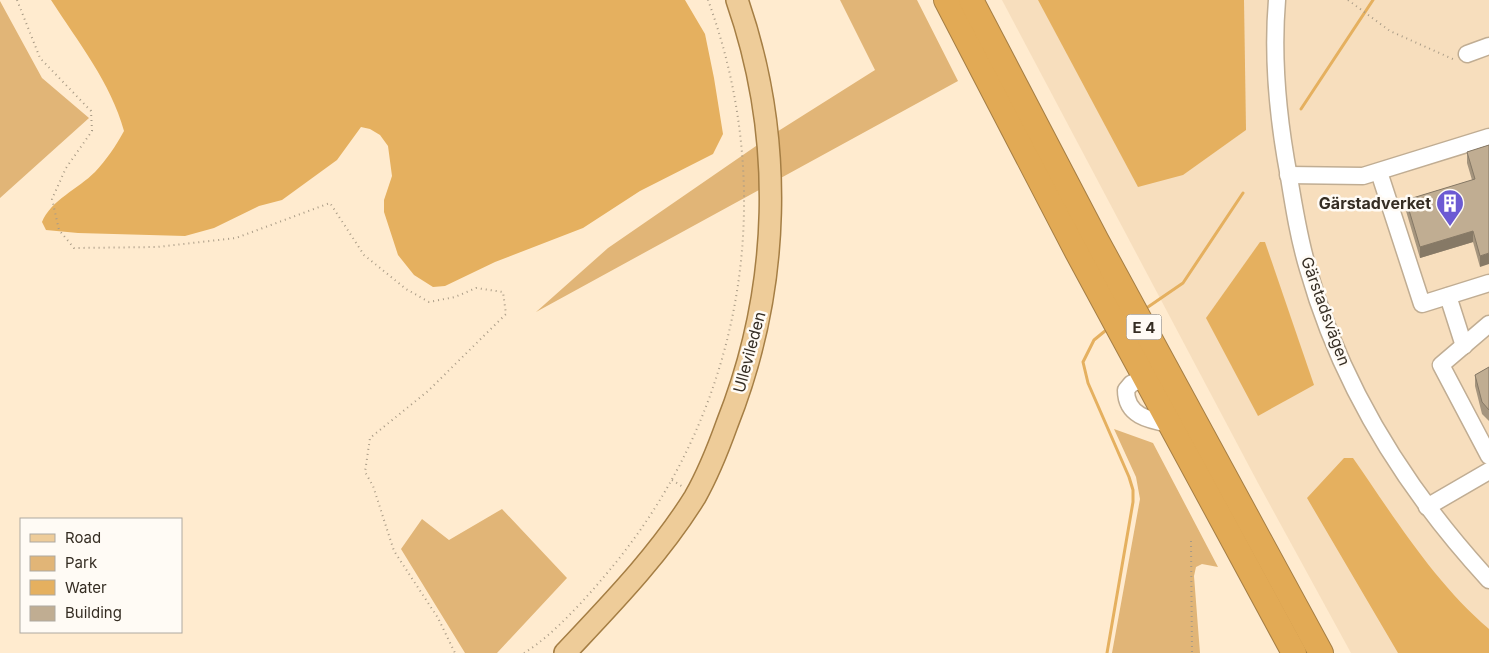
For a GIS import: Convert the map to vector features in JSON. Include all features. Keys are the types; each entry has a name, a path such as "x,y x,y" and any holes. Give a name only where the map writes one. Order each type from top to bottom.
{"highway":[{"name":"E 4","path":"946,0 1155,371 1321,653"},
{"name":"E 4","path":"971,0 1155,371 1170,424 1294,653"}],"main road":[{"name":"Ullevileden","path":"565,653 656,553 695,496 719,447 751,358 770,253 770,164 764,110 756,64 737,0"}],"street":[{"name":"Gärstadsvägen","path":"1277,0 1276,82 1282,142 1296,222 1308,270 1323,315 1357,392 1376,428 1427,507 1489,580"},
{"path":"1464,59 1489,46"},
{"path":"1288,175 1371,174 1489,136"},
{"path":"1371,174 1422,304 1489,283"},
{"path":"1448,296 1464,346"},
{"path":"1489,324 1441,365 1489,456"},
{"path":"1427,507 1489,471"}],"path":[{"path":"17,0 40,58 91,111 92,131 66,168 52,199 59,230 74,248 157,247 236,238 330,203 364,255 406,289 429,302 455,297 476,288 502,292 506,314 428,391 370,438 365,472 374,486 394,551 438,618 455,653"},
{"path":"524,653 548,635 599,583 638,535 672,480 693,440 724,352 742,266 744,165 730,71 708,0"},
{"path":"1348,0 1390,32 1464,59"},
{"path":"1191,541 1192,653"}],"shaded area":[{"path":"1002,0 1489,0 1489,653 1351,653 1258,483"}],"green space":[{"path":"840,0 917,0 958,81 536,312 608,248 772,135 875,70"},
{"path":"0,1 42,78 89,118 0,198"},
{"path":"1114,429 1153,443 1218,567 1202,564 1196,567 1194,576 1200,653 1112,653 1140,499 1136,477"},
{"path":"502,509 567,578 497,653 465,653 401,549 422,519 449,540"}],"water":[{"path":"51,0 685,0 705,34 723,134 713,154 640,191 583,228 495,262 445,286 433,287 414,275 398,255 384,212 384,200 392,176 388,146 380,135 370,129 361,127 337,160 282,200 259,206 214,228 185,236 78,233 46,230 42,222 46,214 58,201 95,172 111,153 124,131 111,96 83,47"},
{"path":"1038,0 1244,0 1246,130 1183,175 1138,187"},
{"path":"1260,242 1265,242 1314,385 1258,416 1206,318"},
{"path":"1344,458 1353,458 1433,570 1450,591 1489,629 1489,653 1398,653 1307,498"}],"building":[{"name":"Gärstadverket","path":"1489,145 1489,253 1480,256 1473,231 1420,247 1406,200 1475,179 1467,152"},
{"path":"1489,367 1489,410 1482,402 1475,375"}],"waterway":[{"path":"1301,109 1373,0"},
{"path":"1148,307 1183,283 1243,193"},
{"path":"1105,331 1094,340 1083,362 1088,383 1133,490 1133,502 1107,653"}],"place":[{"name":"Gärstadverket","path":"1450,227"}]}
